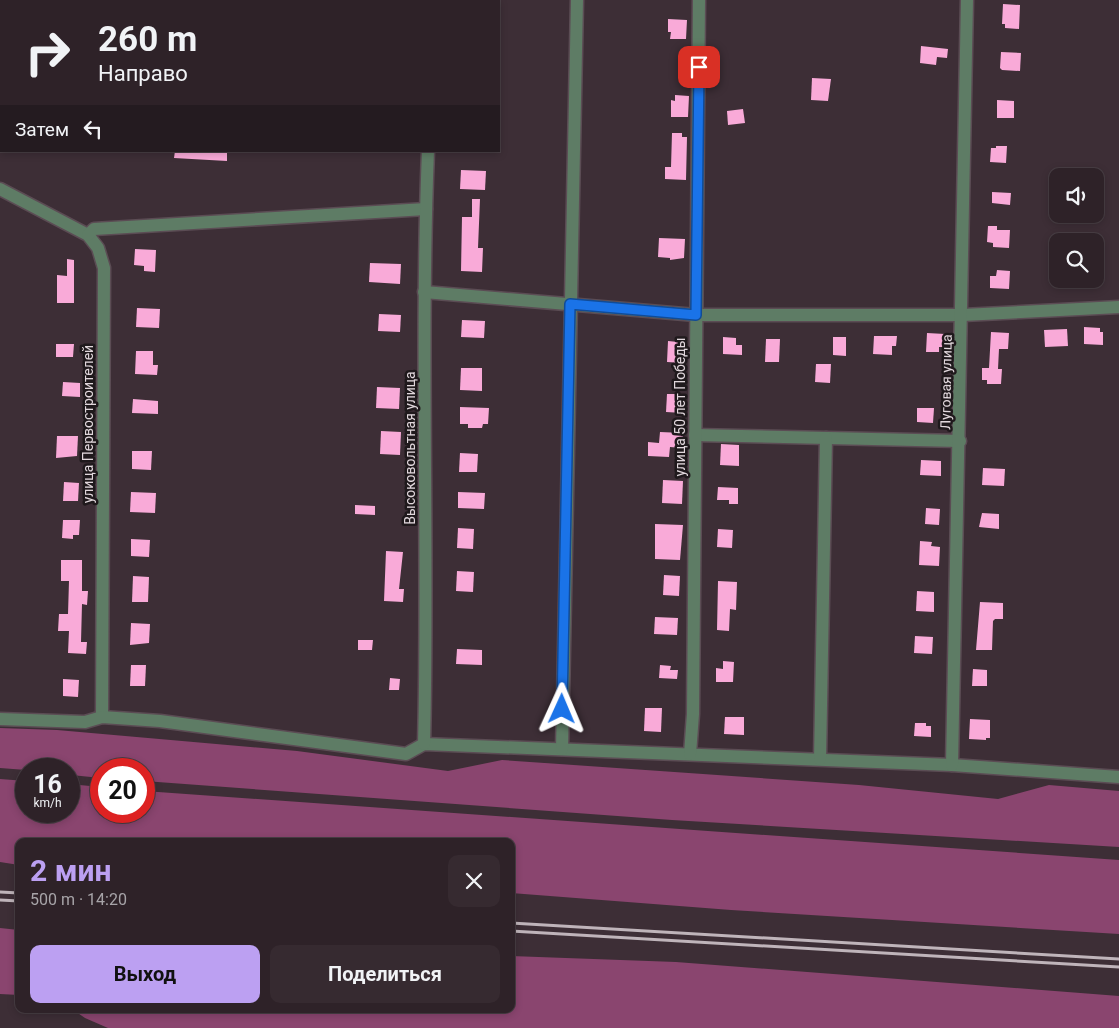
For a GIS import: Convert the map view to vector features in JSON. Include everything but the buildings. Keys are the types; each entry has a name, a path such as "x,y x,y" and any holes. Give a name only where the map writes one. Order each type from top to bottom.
{"street":[{"path":"562,749 577,0"},
{"name":"улица 50 лет Победы","path":"690,754 693,714 698,0"},
{"name":"Луговая улица","path":"952,765 963,314 967,0"},
{"name":"Высоковольтная улица","path":"424,744 427,621 424,292 428,152"},
{"path":"0,189 88,235 94,229 426,209"},
{"name":"улица Первостроителей","path":"88,235 98,248 104,268 102,717"},
{"path":"424,292 696,315 963,314 1119,307"},
{"path":"695,435 960,442"},
{"path":"820,759 826,438"},
{"path":"0,719 85,722 102,717 160,721 406,754 424,744 952,765 1119,777"}],"shaded area":[{"path":"0,728 57,730 297,751 448,771 502,760 859,785 998,799 1049,785 1119,791 1119,847 672,820 155,782 155,758 90,758 90,777 80,776 80,758 15,758 15,769 0,768"},
{"path":"0,779 15,780 15,823 80,823 80,785 90,786 90,823 155,823 155,792 1119,860 1119,934 731,910 515,893 515,838 15,838 15,864 0,862"},
{"path":"0,928 15,930 15,995 0,994"},
{"path":"515,956 676,962 1119,996 1119,1028 108,1028 78,1013 515,1013"}],"railway":[{"path":"0,892 15,893"},
{"path":"0,900 15,901"},
{"path":"515,923 1119,959"},
{"path":"515,931 1119,967"}],"route":[{"path":"562,709 570,304 696,315 699,67"}]}
